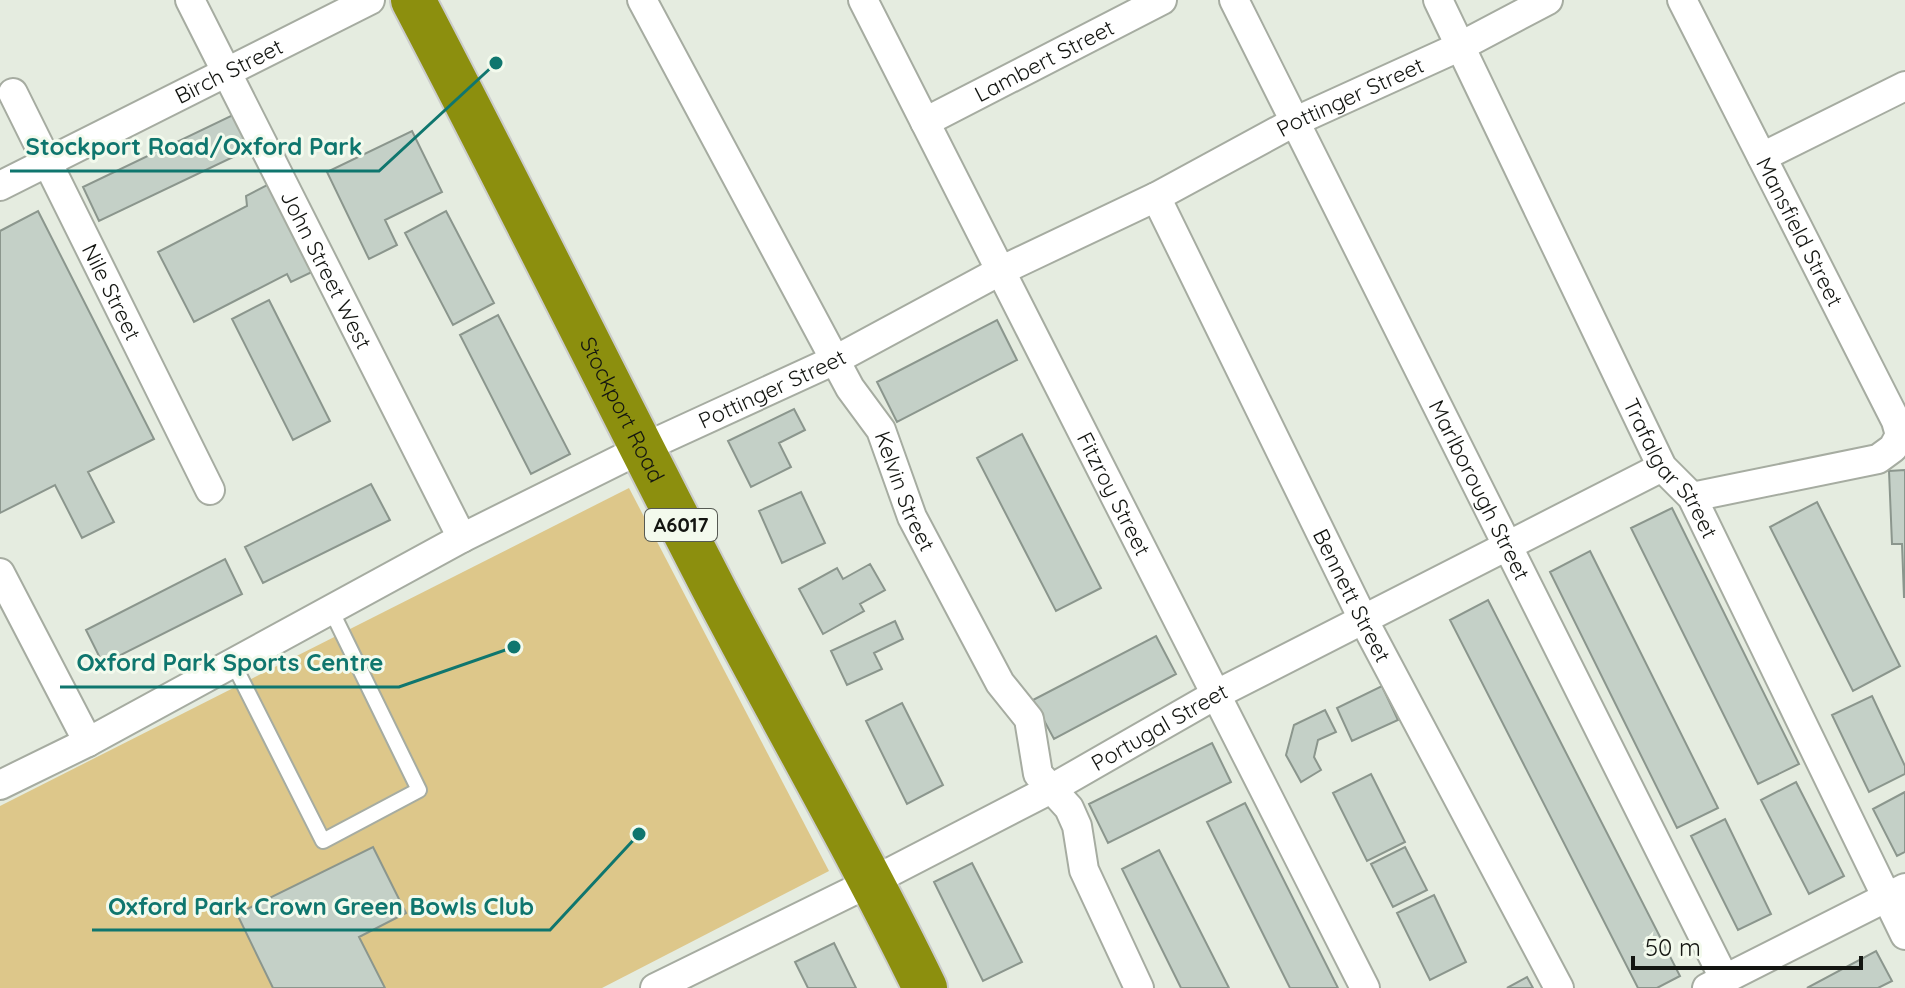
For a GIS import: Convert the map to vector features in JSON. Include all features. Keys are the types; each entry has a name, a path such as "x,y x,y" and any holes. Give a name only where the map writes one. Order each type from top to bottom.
{"highway":[{"name":"Stockport Road","path":"413,0 641,449 768,692 873,881 925,988"}],"street":[{"name":"John Street West","path":"190,0 462,538"},
{"name":"Birch Street","path":"0,186 370,0"},
{"name":"Kelvin Street","path":"642,0 850,388 881,430 912,517 1000,683 1029,719 1038,774 1069,808 1077,826 1084,870 1139,988"},
{"name":"Fitzroy Street","path":"863,0 1365,988"},
{"name":"Lambert Street","path":"925,122 1162,0"},
{"name":"Marlborough Street","path":"1234,0 1507,549 1716,983"},
{"name":"Trafalgar Street","path":"1438,0 1662,467 1692,497 1896,892 1905,935"},
{"name":"Pottinger Street","path":"0,785 88,742 462,538 641,449 837,359 1000,271 1156,197 1296,121 1461,46 1548,0"},
{"name":"Mansfield Street","path":"1682,0 1896,421 1900,435 1893,448 1878,459 1692,497"},
{"path":"1762,157 1905,86"},
{"name":"Nile Street","path":"13,93 210,490"},
{"name":"Bennett Street","path":"1156,197 1364,621 1559,988"},
{"name":"Portugal Street","path":"655,988 704,978 873,881 1051,789 1215,695 1507,549 1662,467"},
{"path":"0,573 88,742"},
{"path":"1716,983 1896,892"}],"lane":[{"path":"233,663 323,841 419,790 331,610"}],"shaded area":[{"path":"629,488 829,871 602,988 0,988 0,806"}],"building":[{"path":"235,114 252,148 99,221 83,187"},
{"path":"412,131 442,192 385,220 397,245 369,259 327,172"},
{"path":"269,184 314,271 291,282 287,274 194,322 158,252 247,206 246,196"},
{"path":"38,211 154,439 88,472 114,522 82,538 55,485 0,513 0,231"},
{"path":"446,211 494,303 453,325 405,233"},
{"path":"269,300 330,421 293,440 232,319"},
{"path":"498,315 570,454 531,474 460,335"},
{"path":"997,320 1017,360 897,422 877,382"},
{"path":"794,409 805,430 779,443 791,467 751,487 728,441"},
{"path":"1022,434 1101,588 1056,611 977,458"},
{"path":"1905,470 1904,597 1902,544 1892,544 1889,471"},
{"path":"371,484 390,520 263,583 245,547"},
{"path":"801,492 825,543 782,563 759,511"},
{"path":"1817,502 1900,666 1853,691 1770,527"},
{"path":"1672,508 1799,764 1758,784 1631,528"},
{"path":"1590,551 1718,808 1677,828 1550,572"},
{"path":"225,559 242,594 103,664 86,630"},
{"path":"870,564 885,590 860,604 864,611 823,634 799,589 837,568 843,579"},
{"path":"1488,600 1680,976 1657,988 1638,988 1450,620"},
{"path":"895,621 903,639 874,653 882,669 847,685 831,651"},
{"path":"1156,636 1176,674 1054,739 1033,700"},
{"path":"1382,686 1398,720 1352,741 1337,708"},
{"path":"1872,696 1905,766 1905,774 1869,792 1832,715"},
{"path":"902,703 943,785 907,804 866,721"},
{"path":"1325,710 1336,732 1318,740 1314,757 1321,770 1301,782 1286,755 1294,725"},
{"path":"1212,743 1231,782 1108,843 1089,804"},
{"path":"1371,774 1405,842 1367,861 1333,793"},
{"path":"1796,782 1844,876 1809,894 1761,800"},
{"path":"1905,792 1905,852 1897,856 1873,809"},
{"path":"1245,803 1338,988 1290,988 1207,822"},
{"path":"1725,819 1771,914 1738,930 1691,836"},
{"path":"373,847 406,913 359,937 385,988 273,988 237,914"},
{"path":"1405,847 1427,890 1393,907 1371,864"},
{"path":"1159,850 1229,988 1181,988 1122,869"},
{"path":"972,863 1022,962 983,981 934,882"},
{"path":"1434,895 1466,962 1430,980 1397,913"},
{"path":"834,943 856,988 808,988 795,962"},
{"path":"1876,951 1892,981 1878,988 1807,988"},
{"path":"1527,977 1533,988 1507,988"}],"place":[{"name":"Stockport Road/Oxford Park","path":"496,63"},
{"name":"Oxford Park Sports Centre","path":"514,647"},
{"name":"Oxford Park Crown Green Bowls Club","path":"639,834"}]}
